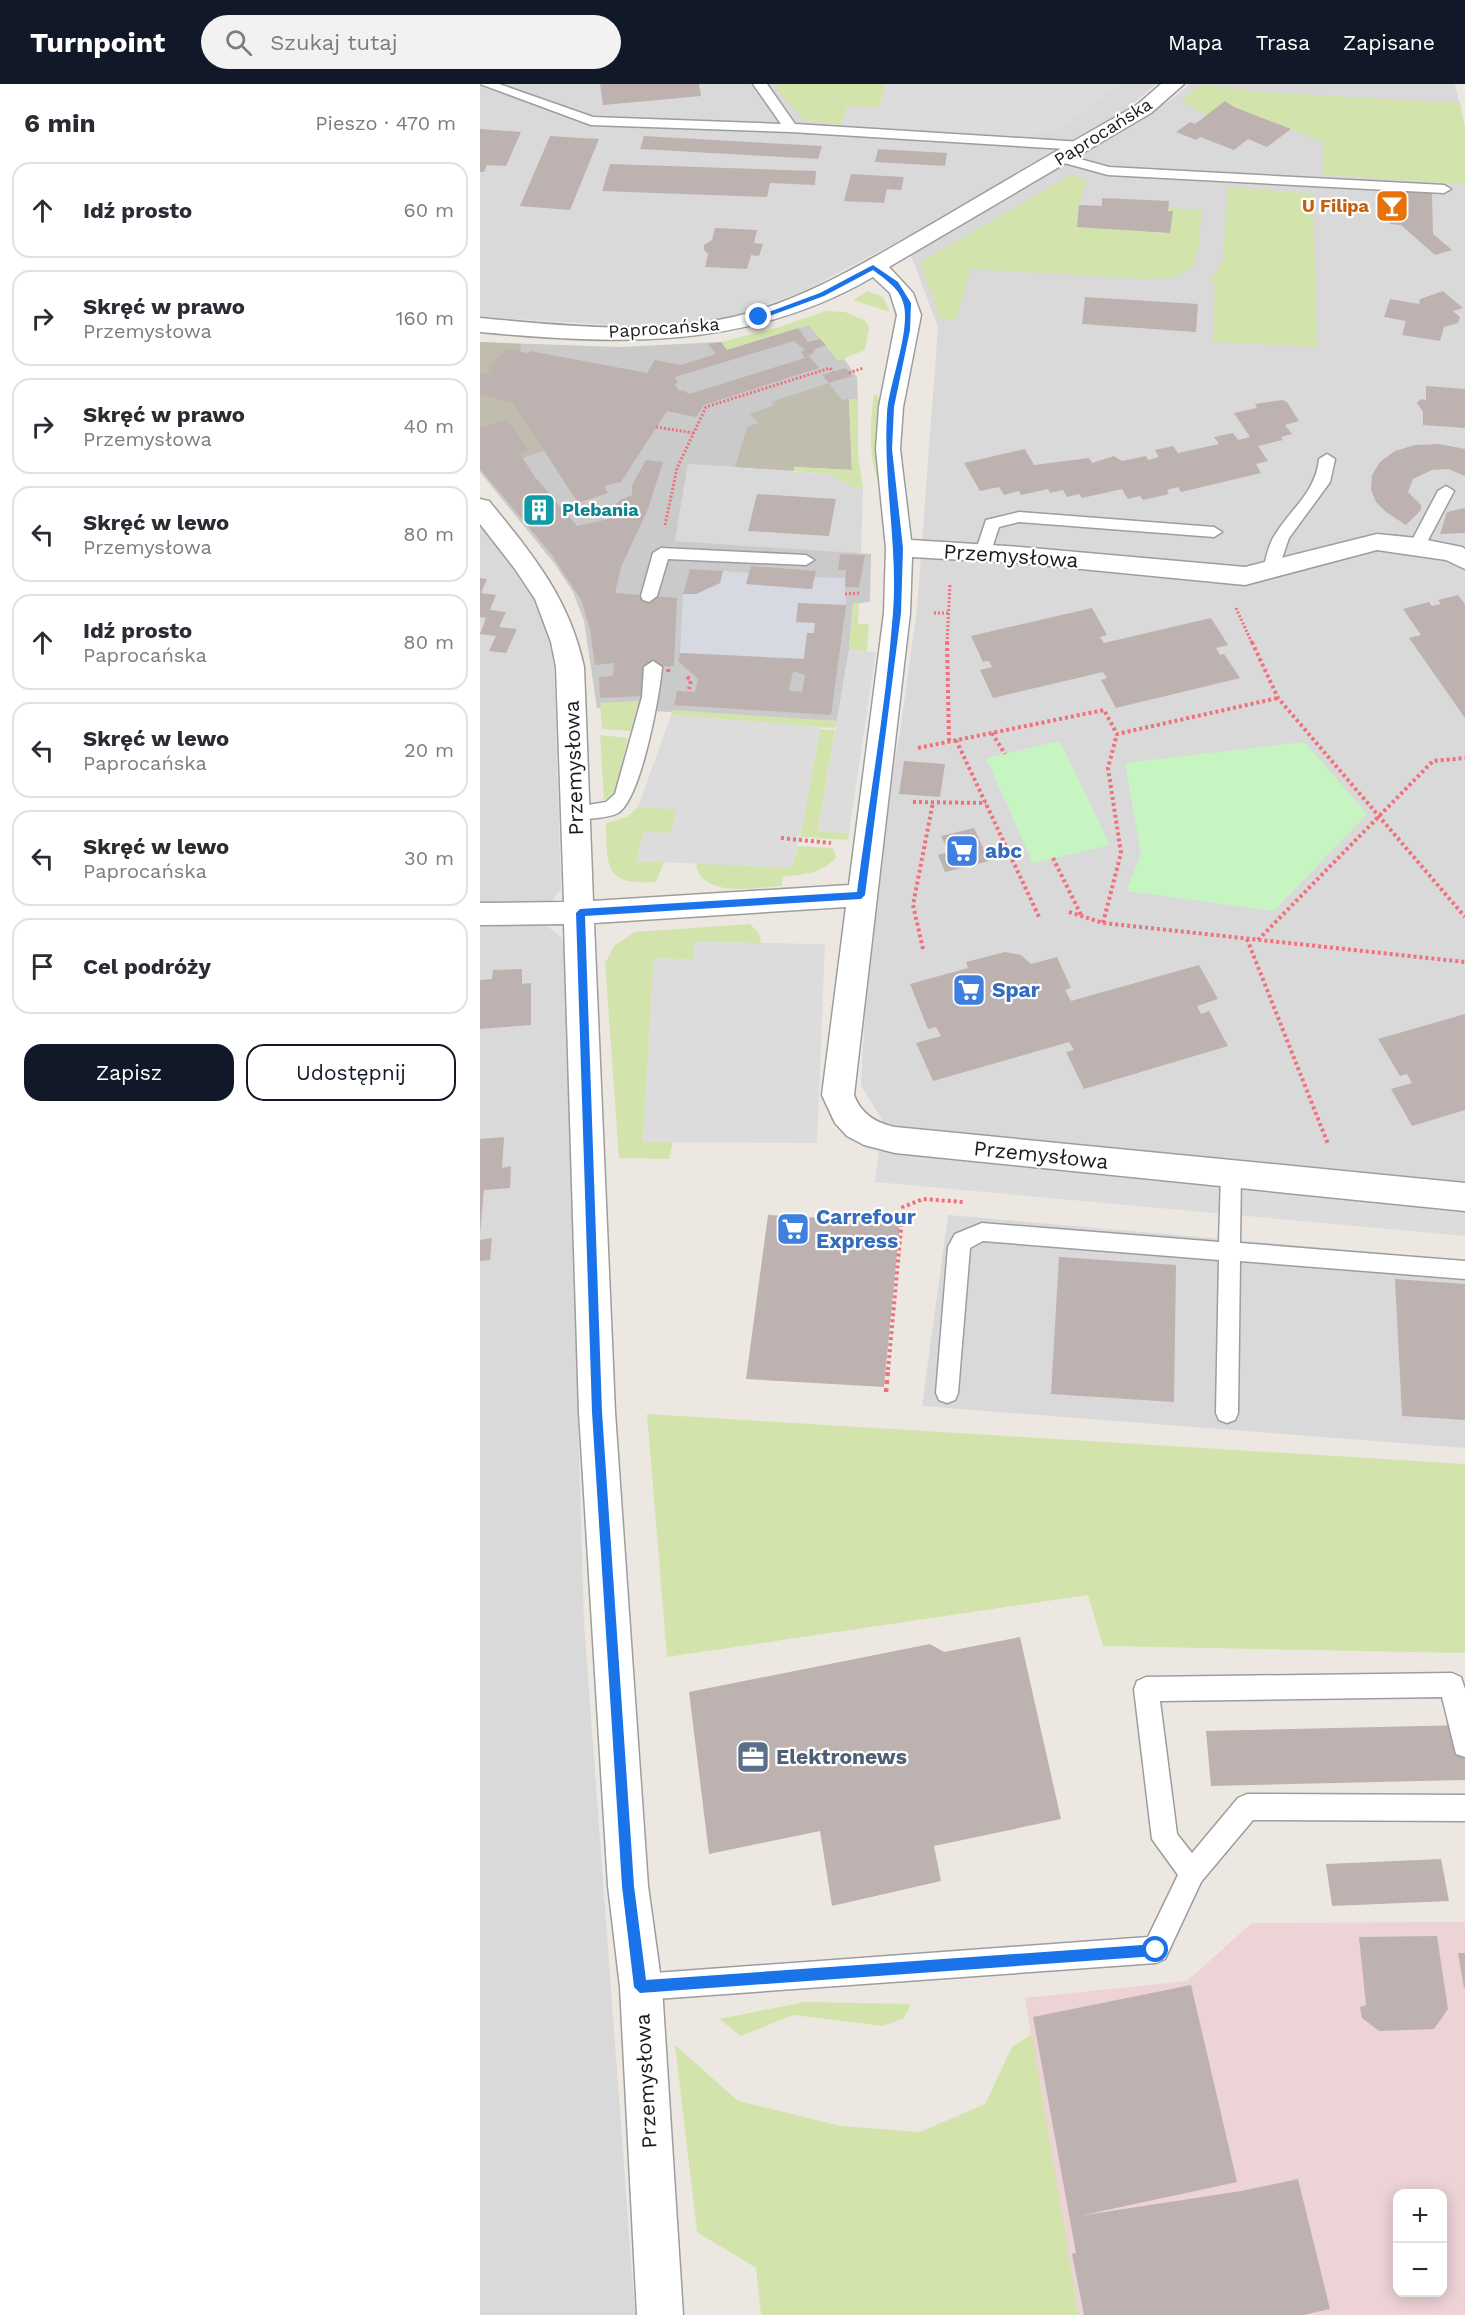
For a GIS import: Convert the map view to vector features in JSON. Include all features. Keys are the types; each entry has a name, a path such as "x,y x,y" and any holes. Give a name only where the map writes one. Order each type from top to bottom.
{"street":[{"name":"Paprocańska","path":"480,325 622,333 708,328 759,317 814,298 873,267 1062,158 1144,109 1174,84"},
{"path":"873,267 895,284 907,303 909,315 891,407 888,449 899,548"},
{"name":"Przemysłowa","path":"480,507 542,587 561,625 570,667 597,1412 628,1886 640,1987 660,2315"},
{"name":"Przemysłowa","path":"1465,560 1453,553 1377,542 1245,576 899,548 897,613 838,1095 847,1117 860,1128 876,1136 895,1140 1465,1197"},
{"path":"480,914 580,913 861,895"}],"lane":[{"path":"487,84 591,121 790,128 1082,146"},
{"path":"760,84 790,128"},
{"path":"1062,158 1108,171 1444,189"},
{"path":"1271,569 1281,538 1328,474 1327,459"},
{"path":"1417,546 1446,491"},
{"path":"983,553 992,524 1020,517 1214,531"},
{"path":"649,596 661,553 806,560"},
{"path":"576,813 611,808 623,797 651,697 663,668"},
{"path":"1227,1413 1231,1174"},
{"path":"947,1393 959,1247 963,1240 972,1235 996,1232 1465,1270"},
{"path":"1192,1873 1165,1839 1146,1689 1452,1685 1465,1745"},
{"path":"640,1987 1156,1950 1192,1873 1246,1808 1465,1808"}],"path":[{"path":"661,553 677,468 706,407 830,368 833,372"},
{"path":"656,427 694,433"},
{"path":"950,742 947,632 953,551"},
{"path":"1233,601 1278,698 1465,917"},
{"path":"689,679 689,689"},
{"path":"1117,734 1278,698"},
{"path":"879,756 1104,710 1117,734 1108,768 1121,853 1103,923"},
{"path":"992,733 1005,754"},
{"path":"956,740 1040,919"},
{"path":"1258,940 1433,761 1465,758"},
{"path":"873,801 986,803"},
{"path":"923,949 913,904 933,802"},
{"path":"781,838 842,844"},
{"path":"1053,858 1081,916"},
{"path":"1069,912 1103,923 1465,962"},
{"path":"1247,939 1330,1147"},
{"path":"886,1392 903,1208 908,1202 928,1199"}],"shaded area":[{"path":"480,84 1156,84 1124,112 914,233 804,291 737,315 692,324 646,327 480,317"},
{"path":"885,84 1120,84 1058,130 1025,136 841,125 847,106 879,108"},
{"path":"1190,84 1455,84 1465,128 1465,1186 895,1128 883,1122 861,1085 872,886 900,732 917,608 938,327 910,253 1070,162 1169,101"},
{"path":"809,325 838,360 844,359 857,377 858,399 849,399 794,467 794,471 688,464 675,541 871,554 870,602 853,604 849,650 837,721 597,708 584,621 573,592 554,563 480,472 480,342 619,347 721,342 727,350"},
{"path":"480,342 521,344 517,402 571,442 502,465 480,429"},
{"path":"829,383 842,400 849,399 852,470 794,467 794,471 735,467 747,427 758,423 750,414 774,405 771,402"},
{"path":"688,464 829,474 853,487 863,487 861,554 675,541"},
{"path":"480,525 529,588 548,632 554,667 561,889 553,900 542,903 480,906"},
{"path":"723,571 749,573 747,584 811,589 815,577 845,578 846,605 798,604 815,623 814,633 807,633 804,659 680,653 683,594 696,594 720,583"},
{"path":"849,650 876,652 849,833 818,832"},
{"path":"671,715 820,727 804,820 791,868 636,861 644,832 671,833 677,810 638,807"},
{"path":"528,922 547,926 564,939 584,1622 635,2315 480,2315 480,923"},
{"path":"694,942 825,944 817,1143 643,1142 654,958 693,960"},
{"path":"879,1148 1465,1205 1465,1236 875,1182"},
{"path":"948,1215 1465,1260 1465,1448 922,1406"},
{"path":"1465,1922 1465,2315 1079,2315 1025,1998 1187,1981 1252,1923"}],"green space":[{"path":"773,84 885,84 879,108 848,106 841,125 803,120"},
{"path":"1201,84 1260,92 1460,103 1465,128 1465,184 1324,175 1324,142 1291,129 1206,115 1182,102"},
{"path":"1072,174 1087,182 1079,205 1077,227 1165,233 1168,208 1202,210 1199,244 1194,266 1175,277 1150,279 970,269 957,320 938,318 933,296 921,266 924,260"},
{"path":"1228,187 1313,194 1317,347 1213,342 1215,283 1208,283 1223,262"},
{"path":"868,291 883,297 890,312 853,300"},
{"path":"825,311 845,312 866,321 869,328 865,350 838,361 809,325 727,350 721,342 780,327"},
{"path":"874,394 879,398 876,455 878,481 871,438"},
{"path":"849,399 858,399 858,456 863,487 853,487 829,474 794,471 794,467 852,470"},
{"path":"853,603 859,603 858,624 869,624 867,651 849,650"},
{"path":"639,701 631,731 602,729 600,703"},
{"path":"672,710 837,721 835,728 820,727 671,715"},
{"path":"820,729 835,730 818,831 849,833 848,840 800,837"},
{"path":"600,735 628,738 614,796 604,800"},
{"path":"1060,741 1110,845 1033,863 986,758"},
{"path":"1304,742 1367,814 1274,911 1127,891 1141,853 1125,763"},
{"path":"638,807 677,809 671,833 644,833 636,861 664,862 656,882 626,881 618,877 609,862 606,823 627,817"},
{"path":"798,846 833,848 836,857 818,870 782,877 782,886 746,889 721,887 710,883 701,876 696,866 699,862 791,868"},
{"path":"750,924 759,933 761,943 695,942 694,960 654,958 643,1141 673,1142 669,1159 619,1158 605,963 615,945 635,932"},
{"path":"647,1414 1465,1464 1465,1653 1103,1646 1088,1595 667,1657"},
{"path":"805,2002 911,2004 904,2018 883,2026 793,2015 741,2036 719,2019"},
{"path":"1032,2034 1079,2315 761,2315 756,2268 697,2232 675,2045 738,2101 841,2126 920,2132 985,2104 1012,2047"}],"building":[{"path":"600,84 699,84 701,96 603,105"},
{"path":"1225,101 1234,107 1291,129 1267,147 1248,139 1234,150 1200,137 1196,140 1176,132 1190,122 1195,124"},
{"path":"480,129 521,132 506,166 487,165 484,172 480,172"},
{"path":"550,136 599,139 570,210 520,206"},
{"path":"644,136 822,146 818,159 640,149"},
{"path":"878,149 947,153 945,166 875,162"},
{"path":"610,164 816,171 815,185 770,183 767,197 602,191"},
{"path":"851,174 904,177 901,190 887,189 884,203 844,201"},
{"path":"1391,190 1432,193 1433,234 1452,250 1435,255 1401,225 1390,224 1389,215 1381,214 1377,199"},
{"path":"1102,198 1169,201 1168,211 1173,211 1170,233 1077,227 1079,205 1102,206"},
{"path":"715,228 757,230 754,243 763,244 759,256 751,255 747,269 705,267 708,254 704,250 704,245 712,240"},
{"path":"1443,291 1463,308 1453,311 1460,317 1458,323 1444,327 1440,341 1402,335 1406,321 1384,317 1390,299 1419,304 1420,299"},
{"path":"1085,297 1198,304 1196,332 1082,324"},
{"path":"798,328 808,342 820,339 826,345 813,350 815,352 809,356 819,368 704,405 696,417 667,411 621,482 604,486 608,493 578,503 512,401 510,403 480,394 480,372 493,376 488,367 507,349 528,353 530,351 647,373 655,360 681,365 716,354 708,344 721,342 727,350","holes":["794,341 805,350 801,352 805,358 689,394 683,390 679,391 674,384 678,383 675,377"]},
{"path":"846,368 852,376 829,383 822,375"},
{"path":"1426,386 1465,389 1465,428 1423,425 1423,412 1417,403 1421,399 1426,400"},
{"path":"1282,400 1287,402 1299,421 1285,425 1292,434 1281,437 1283,440 1258,446 1268,461 1256,464 1261,473 1181,492 1178,487 1167,490 1169,494 1143,500 1140,496 1128,499 1122,489 1082,498 1079,494 1067,497 1063,490 1050,493 1048,489 1021,495 1019,491 1004,495 999,487 980,491 964,463 1025,449 1034,465 1089,458 1092,463 1114,456 1122,461 1146,456 1148,460 1159,457 1155,450 1173,446 1178,453 1219,444 1214,437 1233,433 1238,440 1250,437 1234,413 1257,408 1255,404"},
{"name":"Plebania","path":"507,419 529,451 520,454 535,477 577,526 613,518 615,515 612,507 632,495 632,485 646,460 663,462 648,509 621,567 615,593 677,598 674,666 643,667 642,696 600,698 599,677 613,676 614,663 595,665 590,629 581,600 552,555 480,469 480,428"},
{"path":"1439,444 1465,449 1465,476 1448,469 1432,470 1413,479 1408,492 1421,505 1421,510 1406,525 1386,512 1376,502 1371,490 1372,475 1380,462 1395,451 1415,445"},
{"path":"757,494 836,499 829,536 748,531"},
{"path":"1465,508 1465,533 1440,534 1447,512"},
{"path":"840,554 865,555 859,587 845,587 846,570 838,570"},
{"path":"751,566 816,571 812,589 746,584"},
{"path":"690,569 723,571 720,583 696,594 683,594"},
{"path":"480,578 487,579 481,593 496,595 490,610 506,612 499,627 517,629 506,653 489,651 496,636 480,634 486,618 480,617"},
{"path":"1458,595 1465,604 1465,718 1409,638 1421,635 1403,609 1429,602 1432,606 1441,604 1438,600"},
{"path":"798,603 846,605 831,715 674,705 677,691 695,692 698,679 678,661 680,653 804,659 807,633 814,633 815,623 796,622","holes":["793,671 805,675 802,692 789,691"]},
{"path":"1092,608 1107,635 1100,637 1104,643 1211,618 1228,645 1216,648 1220,655 1224,654 1240,678 1116,708 1101,680 1107,678 1103,672 993,698 980,670 992,667 989,661 983,662 971,636"},
{"path":"904,761 945,764 940,797 899,794"},
{"path":"974,828 989,861 945,872 938,855 949,852 941,836"},
{"path":"1005,952 1021,955 1031,964 1057,957 1071,988 1065,990 1071,1001 1199,965 1218,999 1197,1006 1201,1014 1209,1011 1228,1046 1084,1089 1066,1052 1074,1050 1069,1042 933,1081 916,1043 941,1036 936,1027 928,1029 910,984 968,968 966,962"},
{"path":"522,969 522,984 531,983 531,1025 480,1029 480,980 492,979 493,970"},
{"path":"1465,1014 1465,1110 1412,1126 1391,1089 1412,1083 1407,1074 1400,1076 1378,1039"},
{"path":"504,1137 502,1168 511,1166 510,1188 484,1190 480,1234 480,1139"},
{"path":"768,1215 900,1222 884,1387 746,1379"},
{"path":"492,1238 490,1260 480,1261 480,1240"},
{"path":"1059,1257 1176,1265 1174,1402 1051,1394"},
{"path":"1395,1279 1465,1284 1465,1420 1402,1416"},
{"path":"1020,1637 1061,1819 934,1846 941,1881 832,1906 820,1831 709,1854 689,1692 930,1644 944,1652"},
{"path":"1465,1725 1465,1780 1211,1786 1206,1731"},
{"path":"1441,1859 1449,1901 1332,1906 1326,1864"},
{"path":"1437,1936 1448,2009 1434,2029 1379,2031 1362,2018 1360,2007 1366,2005 1359,1937"},
{"path":"1458,1953 1465,1953 1465,1988 1464,1988"},
{"path":"1191,1985 1237,2182 1079,2216 1241,2191 1298,2179 1330,2309 1303,2315 1084,2315 1072,2254 1076,2253 1033,2017"}],"place":[{"name":"U Filipa","path":"1392,206"},
{"name":"Plebania","path":"539,510"},
{"name":"abc","path":"962,851"},
{"name":"Spar","path":"969,990"},
{"name":"Carrefour Express","path":"793,1229"},
{"name":"Elektronews","path":"753,1757"}],"route":[{"path":"759,317 814,298 873,267 886,274 907,303 909,315 896,373 888,449 899,548 897,613 861,895 580,913 588,1212 597,1412 628,1886 640,1987 1156,1950"}]}
